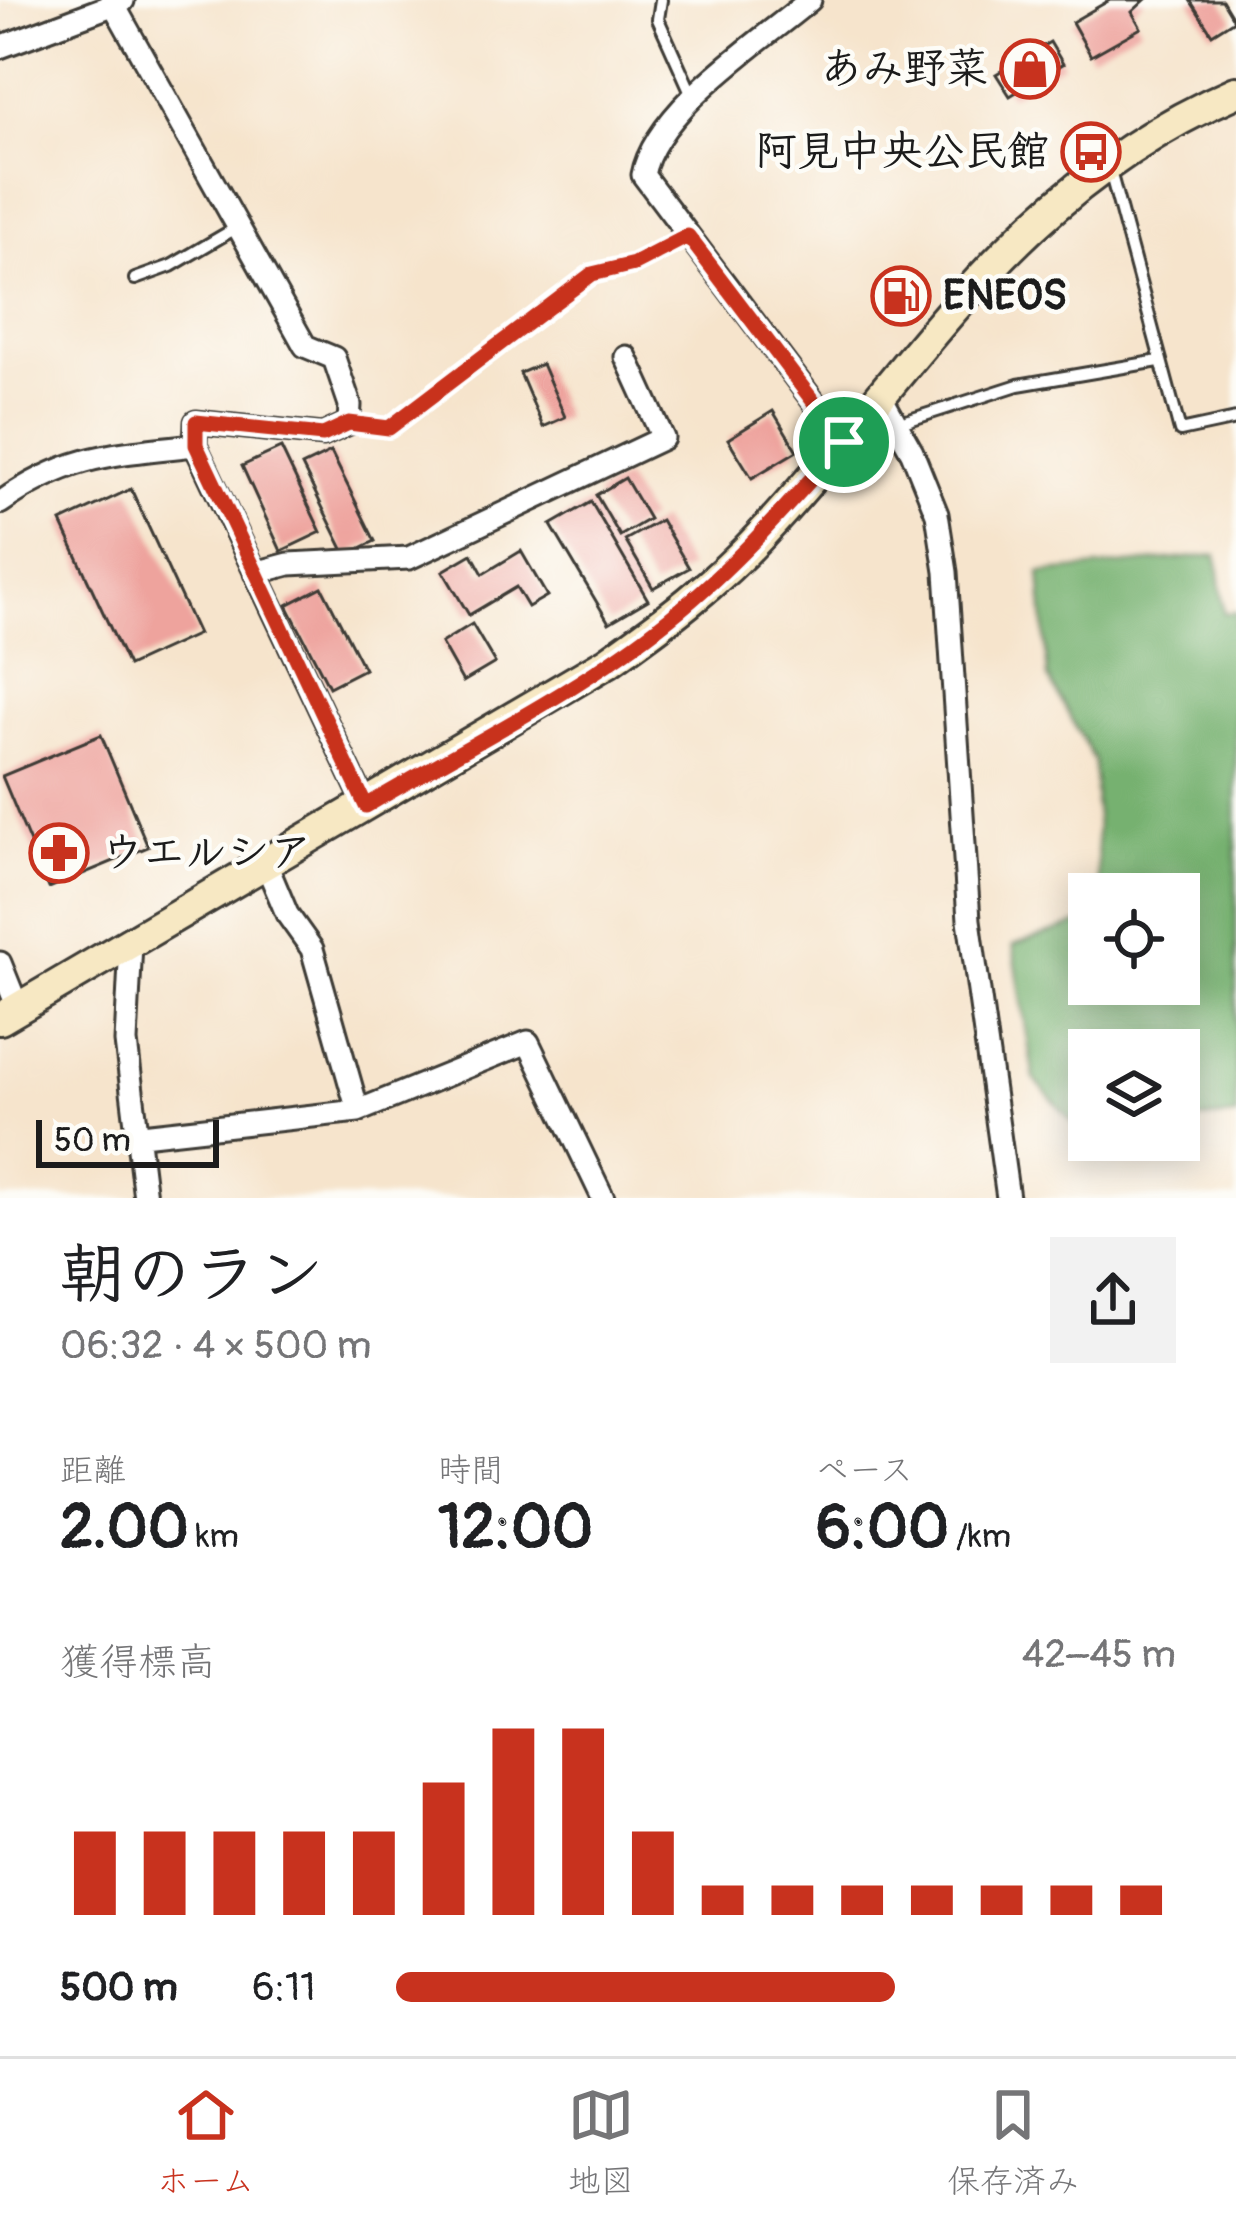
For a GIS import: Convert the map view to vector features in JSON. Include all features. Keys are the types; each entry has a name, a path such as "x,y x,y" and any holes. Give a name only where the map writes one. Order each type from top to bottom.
{"street":[{"path":"810,0 693,98 647,156 643,176 844,442"},
{"path":"0,47 117,1 236,228 271,278 305,346 334,358 350,405 349,423 323,435 196,422 196,445 366,806"},
{"path":"0,963 6,1009 131,943 366,806 608,662 667,621 761,535 844,442 889,410 1005,249 1107,163 1236,92"},
{"path":"256,573 289,564 409,558 663,438 626,357"},
{"path":"889,410 937,514 946,572 969,920 1008,1198"},
{"path":"0,503 32,480 89,456 196,445"},
{"path":"266,863 287,914 312,950 358,1111"},
{"path":"131,943 126,1042 142,1135 145,1198"},
{"path":"142,1135 358,1111 528,1042 600,1197"}],"lane":[{"path":"661,0 658,19 693,98"},
{"path":"1107,163 1119,191 1180,431 1236,419"},
{"path":"135,279 171,266 236,228"},
{"path":"889,410 1159,362"}],"path":[{"path":"349,423 389,428 592,274 634,264 688,236"}],"green space":[{"path":"1217,555 1224,613 1236,612 1236,1116 1200,1120 1200,1029 1068,1029 1068,1117 1034,1079 1013,945 1068,927 1068,1005 1200,1005 1200,873 1098,873 1094,760 1048,677 1040,573"}],"building":[{"path":"1110,0 1145,0 1132,12 1141,28 1091,56 1072,22"},
{"path":"1190,0 1222,0 1234,20 1212,34"},
{"name":"あみ野菜","path":"1050,42 1063,64 1010,96 996,74"},
{"path":"542,364 565,417 543,427 520,373"},
{"path":"773,411 797,451 752,478 728,439"},
{"path":"281,448 321,532 281,551 242,466"},
{"path":"331,452 375,541 346,555 302,466"},
{"path":"625,478 649,519 620,536 596,495"},
{"path":"131,489 198,634 128,666 61,522"},
{"path":"591,502 648,600 609,623 551,525"},
{"path":"661,520 689,568 653,588 625,540"},
{"path":"521,551 547,596 528,607 516,587 469,615 443,571 472,554 483,574"},
{"path":"322,587 364,669 329,687 287,605"},
{"path":"472,624 495,663 463,682 441,643"},
{"path":"101,735 148,847 49,888 2,776"}],"place":[{"name":"あみ野菜","path":"1030,69"},
{"name":"阿見中央公民館","path":"1091,152"},
{"name":"ENEOS","path":"901,296"},
{"name":"ウエルシア","path":"59,853"}],"route":[{"path":"688,236 770,338 844,442 761,535 667,621 608,662 366,806 196,445 196,422 323,435 349,423 389,428 592,274 634,264 688,236"}]}
